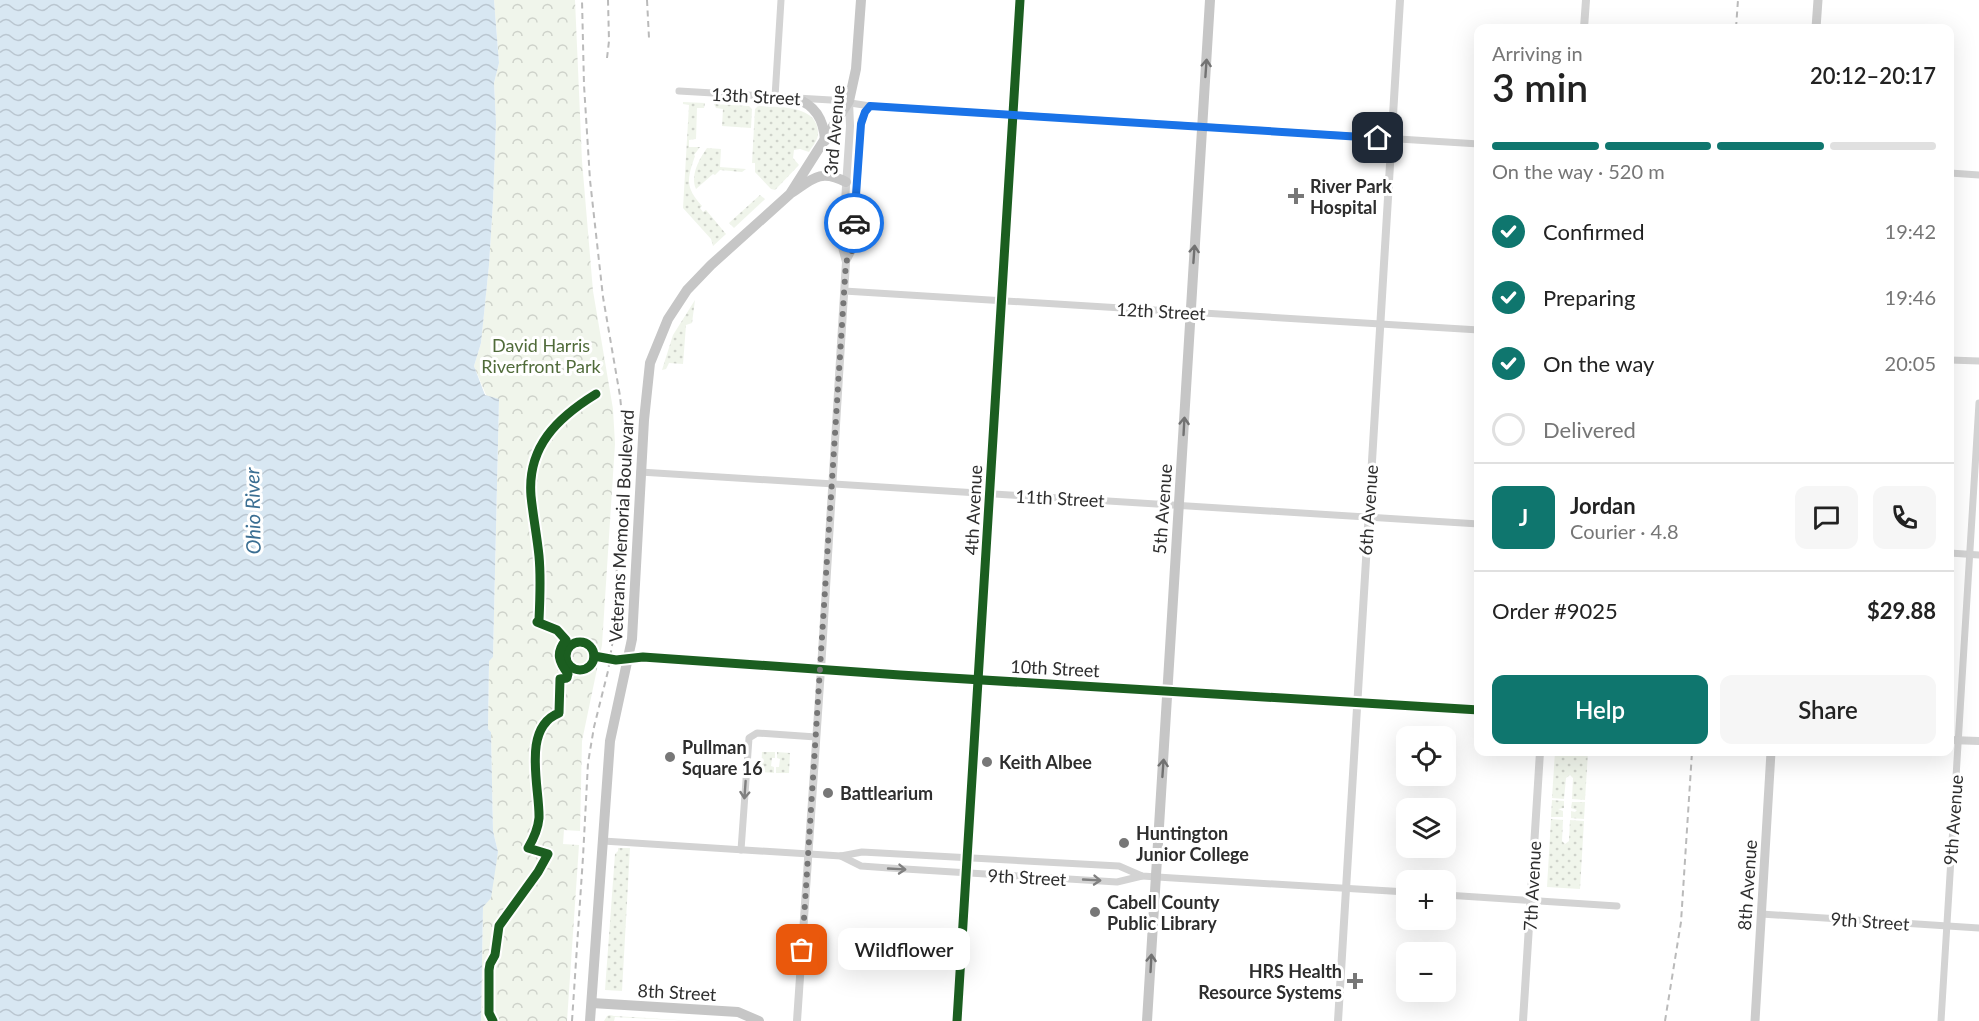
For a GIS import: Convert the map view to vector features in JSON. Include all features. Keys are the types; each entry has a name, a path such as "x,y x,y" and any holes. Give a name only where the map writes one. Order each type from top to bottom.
{"main road":[{"name":"3rd Avenue","path":"849,102 858,51 861,0"},
{"name":"5th Avenue","path":"1147,1021 1210,0"},
{"path":"1816,24 1818,0"},
{"path":"795,98 814,109 823,126 825,141"},
{"name":"Veterans Memorial Boulevard","path":"590,1021 610,741 632,639 640,472 648,371 660,335 679,302 702,274 790,194 849,102"},
{"path":"790,194 818,176 833,176 846,182"},
{"name":"8th Avenue","path":"1755,1021 1772,756"},
{"name":"8th Street","path":"592,1003 738,1012 759,1021"}],"street":[{"path":"775,97 781,0"},
{"name":"4th Avenue","path":"957,1021 1020,0"},
{"name":"6th Avenue","path":"1338,1021 1400,0"},
{"path":"1584,24 1586,0"},
{"name":"13th Street","path":"679,91 849,102 870,106 1474,144"},
{"name":"3rd Avenue","path":"797,1021 846,262 842,248 850,126 849,102"},
{"name":"3rd Avenue","path":"846,262 853,249 861,120 870,106"},
{"path":"1954,173 1979,175"},
{"name":"12th Street","path":"844,291 1474,330"},
{"path":"1954,360 1979,361"},
{"name":"9th Avenue","path":"1954,740 1970,555 1979,403"},
{"name":"11th Street","path":"640,472 1474,524"},
{"path":"1954,553 1979,555"},
{"name":"10th Street","path":"628,659 643,657 1474,710"},
{"path":"741,850 749,738 757,733 816,737"},
{"path":"1954,740 1979,741"},
{"name":"7th Avenue","path":"1523,1021 1540,756"},
{"name":"9th Avenue","path":"1941,1021 1953,756"},
{"name":"9th Street","path":"603,841 841,856 862,852 1119,866 1142,876"},
{"name":"9th Street","path":"841,856 861,867 1117,882 1142,876 1396,891"},
{"path":"1456,896 1617,906"},
{"name":"9th Street","path":"1761,914 1979,928"}],"green space":[{"name":"David Harris Riverfront Park","path":"494,0 575,0 582,161 593,291 613,409 615,444 602,645 582,741 580,831 564,830 563,844 579,845 567,1021 481,1021 483,907 498,852 493,831 491,732 488,729 489,660 493,657 499,400 486,395 474,366 481,343 493,202 496,122 494,83 499,63"},
{"path":"683,102 705,103 704,108 697,108 696,139 689,140 689,147 700,147 694,155 689,182 690,188 702,206 700,208 703,212 706,210 726,234 713,246 711,239 683,208 689,105"},
{"path":"714,104 749,106 752,109 751,128 722,126 723,109 716,108"},
{"path":"758,106 796,109 805,112 817,125 818,135 813,146 809,152 794,150 793,158 799,165 775,190 771,189 755,172 755,163 752,163 755,109"},
{"path":"707,148 721,149 720,167 746,169 742,172 720,170 696,189 695,173 698,162"},
{"path":"760,195 765,199 734,228 729,223"},
{"path":"695,300 692,323 686,325 683,364 669,363 666,369 662,370 673,335"},
{"path":"762,752 775,752 771,766 774,767 774,773 761,772"},
{"path":"777,752 790,753 789,773 776,773 780,759 777,758"},
{"path":"1555,756 1588,756 1585,800 1572,799 1573,778 1570,775 1566,778 1564,799 1552,798"},
{"path":"1552,800 1564,801 1564,808 1558,809 1563,811 1563,817 1551,817"},
{"path":"1572,802 1585,802 1584,819 1571,818 1571,811 1577,810 1571,808"},
{"path":"1551,819 1563,820 1562,841 1565,844 1569,841 1570,820 1584,821 1580,889 1547,887"},
{"path":"618,848 630,848 622,991 605,990 615,854"},
{"path":"610,1015 694,1021 615,1017 614,1021 604,1021"}],"water":[{"name":"Ohio River","path":"0,0 494,0 499,63 494,83 496,122 493,202 481,343 474,366 485,395 499,399 493,657 489,661 488,729 491,732 493,831 498,852 491,898 483,907 481,1021 0,1021"}],"railway":[{"path":"572,1021 588,763 613,639 624,435 620,396 603,297 590,180 582,0"},
{"path":"607,58 608,0"},
{"path":"647,0 649,38"},
{"path":"1736,24 1738,0"},
{"path":"1665,1021 1681,922 1692,756"}],"cycle path":[{"path":"957,1021 1020,0"},
{"path":"493,1021 489,1013 489,970 495,955 499,926 538,872 548,854 528,848 538,826 539,818 536,745 547,721 559,713 560,679 567,678 568,674 562,665 559,653 566,640 557,630 537,622 539,620 540,572 531,479 534,463 547,436 569,413 596,394"},
{"path":"580,642 590,646 594,656 590,666 580,670 570,666 566,656 570,646 580,642"},
{"path":"594,656 616,660 643,657 1474,710"}],"way so far":[{"path":"802,950 846,262 853,249 854,223"}],"place":[{"name":"River Park Hospital","path":"1296,196"},
{"name":"Pullman Square 16","path":"670,757"},
{"name":"Keith Albee","path":"987,762"},
{"name":"Battlearium","path":"828,793"},
{"name":"Huntington Junior College","path":"1124,843"},
{"name":"Cabell County Public Library","path":"1095,912"},
{"name":"Wildflower","path":"802,950"},
{"name":"HRS Health Resource Systems","path":"1355,981"}],"route":[{"path":"854,223 861,120 870,106 1378,138"}]}
